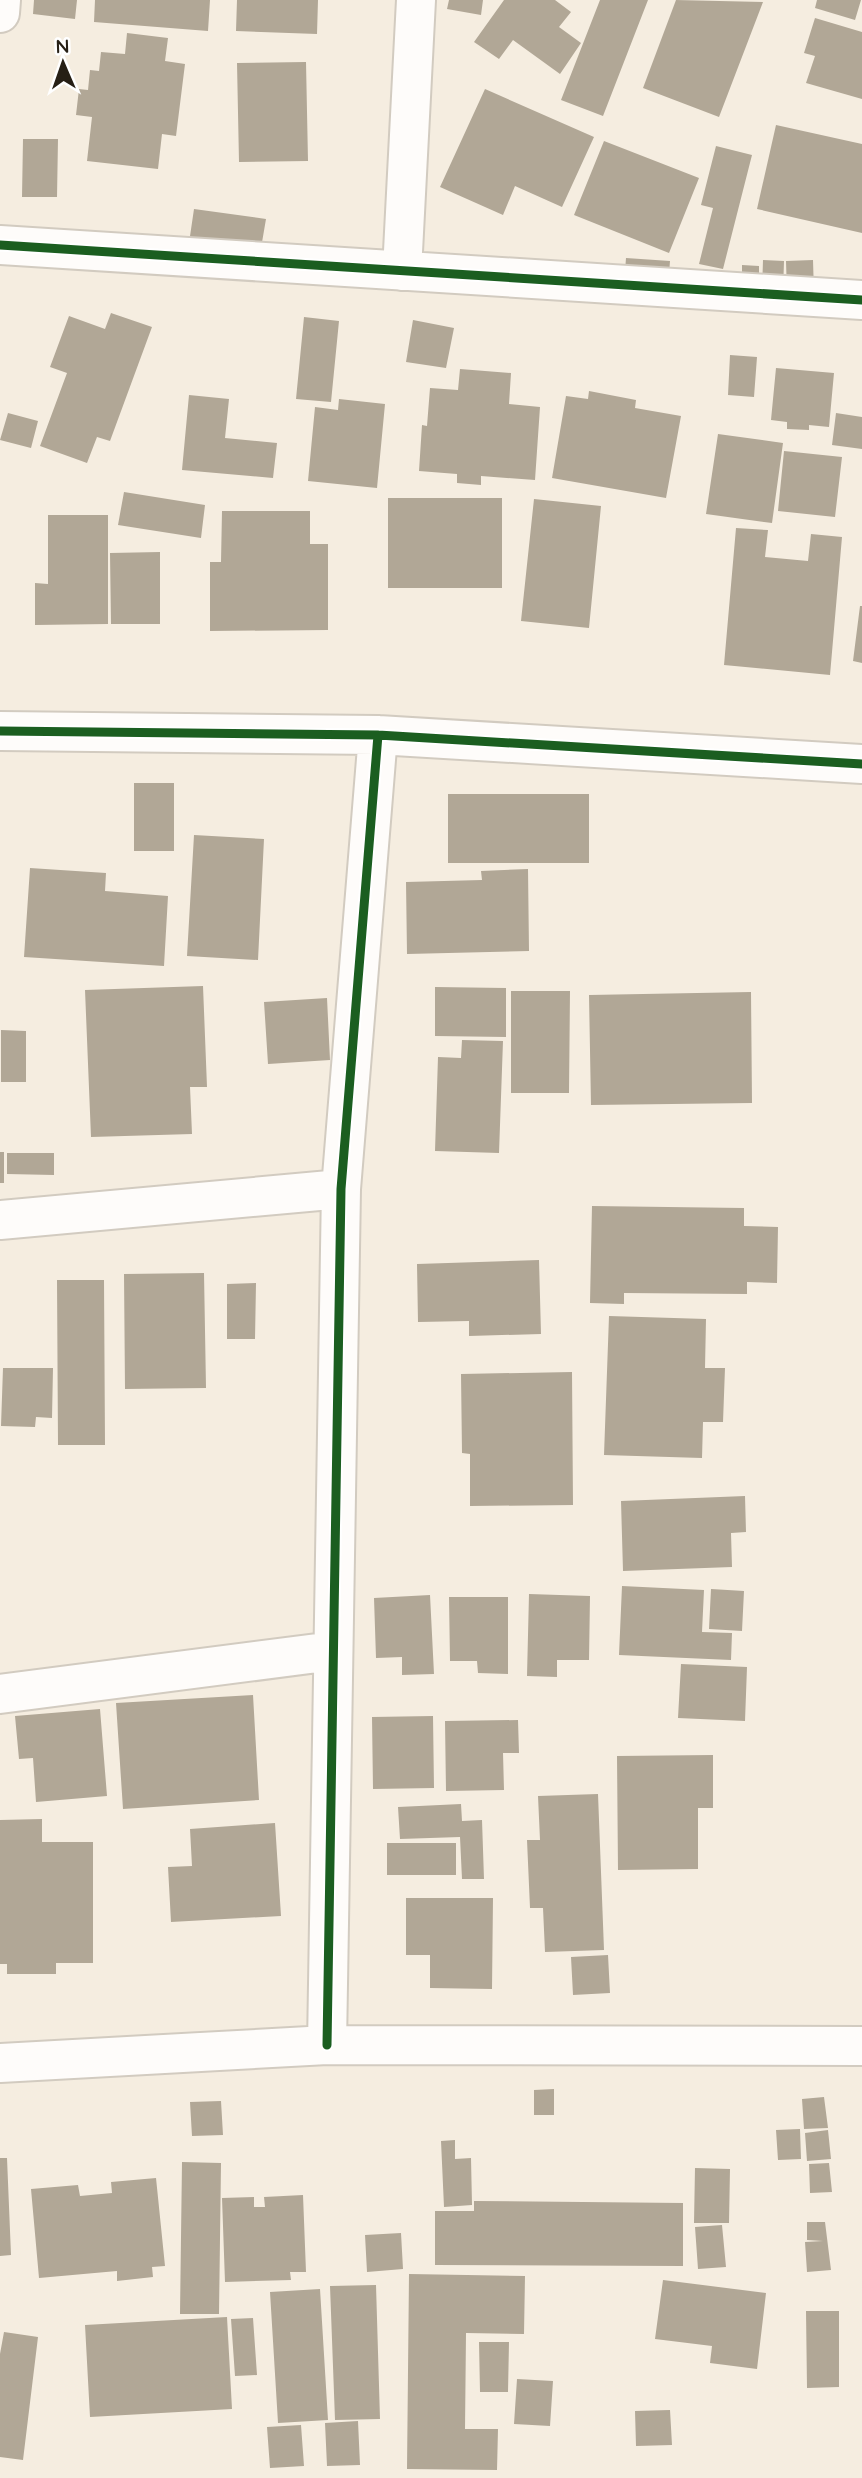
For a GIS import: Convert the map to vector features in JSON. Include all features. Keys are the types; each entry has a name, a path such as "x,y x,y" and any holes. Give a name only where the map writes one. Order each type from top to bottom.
{"street":[{"path":"0,13 1,0"},
{"path":"402,271 416,0"},
{"path":"0,245 862,300"},
{"path":"0,732 378,735 862,764"},
{"path":"327,2045 341,1189 378,735"},
{"path":"0,1220 341,1189"},
{"path":"0,1694 333,1651"},
{"path":"0,2063 327,2045 862,2046"}],"building":[{"path":"34,0 77,0 75,19 33,14"},
{"path":"95,0 210,0 208,31 94,22"},
{"path":"237,0 318,0 317,34 236,31"},
{"path":"449,0 483,0 481,15 447,9"},
{"path":"504,0 555,0 571,12 559,27 581,43 560,74 513,40 499,59 474,42"},
{"path":"600,0 648,0 603,116 561,100"},
{"path":"676,0 763,2 719,117 643,88"},
{"path":"817,0 861,0 855,20 815,8"},
{"path":"815,18 862,32 862,99 806,83 815,56 804,53"},
{"path":"127,33 168,38 165,61 185,64 176,136 162,134 158,169 87,161 92,117 76,115 79,89 88,90 90,70 99,71 101,52 125,54"},
{"path":"306,62 308,161 239,162 237,63"},
{"path":"485,89 594,137 562,207 515,186 503,215 440,187"},
{"path":"776,125 862,144 862,233 757,209"},
{"path":"23,139 58,139 57,197 22,197"},
{"path":"604,141 699,178 669,253 574,215"},
{"path":"716,146 752,155 723,269 699,264 713,208 701,205"},
{"path":"194,209 266,219 260,254 189,243"},
{"path":"626,258 670,261 668,287 624,284"},
{"path":"763,260 784,261 783,292 762,291"},
{"path":"813,260 814,293 787,293 786,261"},
{"path":"742,265 759,266 759,292 742,291"},
{"path":"111,313 152,327 110,441 97,437 87,463 40,446 67,373 50,367 69,316 105,329"},
{"path":"304,317 339,321 331,402 296,399"},
{"path":"413,320 454,328 446,368 406,362"},
{"path":"730,355 757,357 754,397 728,395"},
{"path":"776,368 834,373 829,427 809,425 809,430 787,429 787,422 771,420"},
{"path":"460,369 511,373 509,404 540,407 535,480 481,476 481,485 457,483 457,474 419,471 422,425 427,426 430,388 458,390"},
{"path":"589,391 636,400 635,408 681,416 666,498 552,478 566,396 588,399"},
{"path":"189,395 229,399 225,438 277,443 273,478 182,470"},
{"path":"339,399 385,404 377,488 308,481 315,407 338,410"},
{"path":"8,413 38,421 31,448 0,440"},
{"path":"836,413 862,417 862,449 832,445"},
{"path":"718,434 783,443 772,523 706,514"},
{"path":"784,451 842,457 835,517 778,511"},
{"path":"124,492 205,505 201,538 118,525"},
{"path":"388,498 502,498 502,588 388,588"},
{"path":"534,499 601,506 589,628 521,621"},
{"path":"222,511 310,511 310,544 328,544 328,630 210,631 210,562 221,562"},
{"path":"48,515 108,515 108,624 35,625 35,583 48,584"},
{"path":"736,528 768,530 765,557 808,561 811,534 842,537 830,675 724,665"},
{"path":"160,552 160,624 111,624 110,553"},
{"path":"862,606 862,663 853,661"},
{"path":"134,783 174,783 174,851 134,851"},
{"path":"448,794 589,794 589,863 448,863"},
{"path":"194,835 264,839 258,960 187,956"},
{"path":"30,868 106,873 105,891 168,896 164,966 24,957"},
{"path":"528,869 529,951 407,954 406,882 482,880 481,871"},
{"path":"203,986 207,1087 190,1087 192,1134 91,1137 85,990"},
{"path":"435,987 506,988 506,1037 435,1036"},
{"path":"511,991 570,991 569,1093 511,1093"},
{"path":"751,992 752,1103 591,1105 589,995"},
{"path":"327,998 330,1060 268,1064 264,1002"},
{"path":"1,1030 26,1031 26,1082 1,1082"},
{"path":"462,1040 503,1041 499,1153 435,1151 438,1057 461,1058"},
{"path":"0,1152 4,1152 4,1183 0,1183"},
{"path":"7,1153 54,1153 54,1175 7,1174"},
{"path":"592,1206 744,1208 744,1226 778,1227 777,1283 747,1282 747,1294 624,1293 624,1304 590,1303"},
{"path":"539,1260 541,1334 469,1336 469,1321 418,1322 417,1264"},
{"path":"204,1273 206,1388 125,1389 124,1274"},
{"path":"57,1280 104,1280 105,1445 58,1445"},
{"path":"256,1283 255,1339 227,1339 227,1284"},
{"path":"609,1316 706,1319 705,1368 725,1368 723,1422 703,1422 702,1458 604,1455"},
{"path":"3,1368 53,1368 52,1418 36,1417 35,1427 1,1426"},
{"path":"572,1372 573,1505 470,1506 470,1454 462,1453 461,1374"},
{"path":"745,1496 746,1532 731,1533 732,1567 623,1571 621,1501"},
{"path":"622,1586 704,1590 702,1632 732,1633 731,1660 619,1655"},
{"path":"711,1589 744,1591 742,1631 709,1629"},
{"path":"529,1594 590,1596 589,1660 557,1660 557,1677 527,1676"},
{"path":"430,1595 434,1674 402,1675 402,1657 376,1658 374,1598"},
{"path":"449,1597 508,1597 508,1674 478,1673 477,1661 450,1661"},
{"path":"681,1664 747,1667 745,1721 678,1718"},
{"path":"253,1695 259,1800 123,1809 116,1703"},
{"path":"100,1709 107,1796 36,1802 33,1758 19,1759 15,1716"},
{"path":"433,1716 434,1788 373,1789 372,1717"},
{"path":"518,1720 519,1753 503,1753 504,1790 446,1791 445,1721"},
{"path":"713,1755 713,1808 698,1808 698,1869 618,1870 617,1756"},
{"path":"598,1794 604,1950 545,1952 543,1908 530,1908 527,1840 540,1840 538,1796"},
{"path":"461,1804 462,1821 482,1820 484,1879 462,1879 460,1837 400,1839 398,1807"},
{"path":"42,1819 42,1842 93,1842 93,1963 56,1963 56,1974 7,1974 7,1964 0,1964 0,1820"},
{"path":"275,1823 281,1916 171,1922 168,1867 192,1866 190,1829"},
{"path":"387,1843 456,1843 456,1875 387,1875"},
{"path":"406,1898 493,1898 492,1989 430,1988 430,1955 406,1955"},
{"path":"608,1955 610,1993 573,1995 571,1957"},
{"path":"554,2089 554,2115 534,2115 534,2090"},
{"path":"824,2097 828,2128 804,2129 802,2099"},
{"path":"221,2101 223,2135 192,2136 190,2102"},
{"path":"800,2129 801,2159 778,2160 776,2130"},
{"path":"828,2130 831,2159 807,2161 805,2133"},
{"path":"455,2140 455,2159 471,2158 472,2205 444,2207 441,2141"},
{"path":"0,2158 7,2158 11,2255 0,2256"},
{"path":"182,2162 221,2163 219,2314 180,2314"},
{"path":"829,2163 832,2192 810,2193 809,2164"},
{"path":"695,2168 730,2169 729,2223 694,2223"},
{"path":"156,2178 165,2266 152,2267 153,2277 117,2281 117,2271 39,2278 31,2189 78,2185 80,2196 112,2193 111,2182"},
{"path":"303,2195 306,2272 290,2272 291,2280 225,2282 222,2198 254,2197 254,2207 265,2207 264,2197"},
{"path":"474,2201 683,2203 683,2266 435,2265 435,2211 474,2211"},
{"path":"807,2222 825,2222 831,2270 807,2272 805,2242 823,2241 807,2240"},
{"path":"722,2225 726,2267 698,2269 695,2227"},
{"path":"401,2233 403,2269 367,2272 365,2235"},
{"path":"409,2274 525,2276 524,2334 466,2333 465,2429 498,2429 497,2470 407,2469"},
{"path":"663,2280 766,2293 757,2369 710,2363 712,2346 655,2339"},
{"path":"376,2285 380,2419 335,2420 330,2286"},
{"path":"320,2289 328,2420 278,2423 270,2292"},
{"path":"806,2311 839,2311 839,2387 807,2388"},
{"path":"227,2317 232,2409 90,2417 85,2325"},
{"path":"253,2318 257,2375 235,2376 231,2319"},
{"path":"4,2332 38,2337 23,2460 0,2457 0,2354"},
{"path":"479,2342 509,2342 508,2392 480,2392"},
{"path":"517,2379 553,2381 550,2426 514,2424"},
{"path":"670,2410 672,2445 636,2446 635,2411"},
{"path":"358,2421 360,2465 327,2466 325,2423"},
{"path":"301,2425 304,2466 270,2468 267,2427"}],"cycle path":[{"path":"0,245 862,300"},
{"path":"0,731 378,735 862,764"},
{"path":"327,2045 341,1189 378,735"}]}
